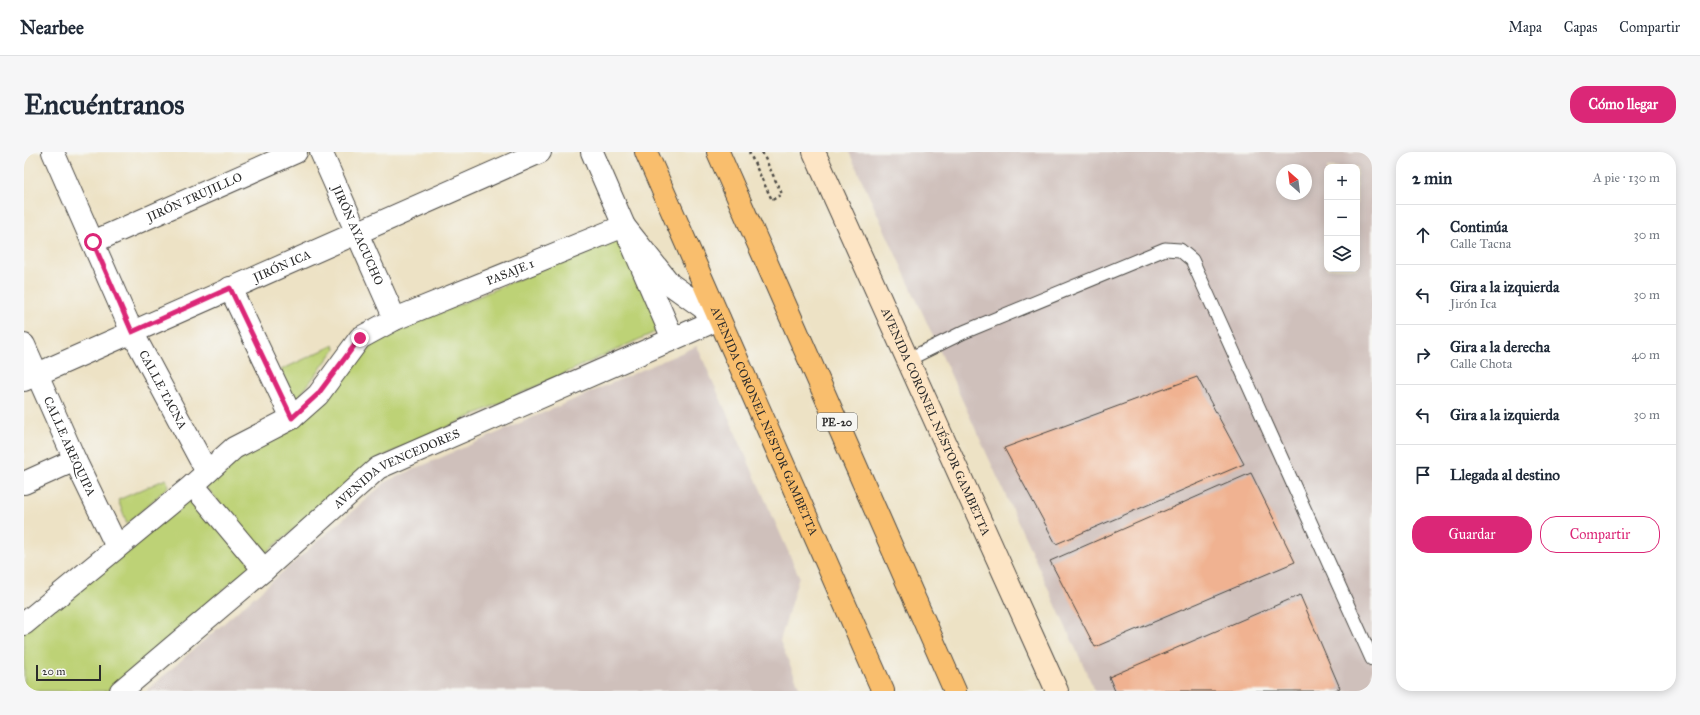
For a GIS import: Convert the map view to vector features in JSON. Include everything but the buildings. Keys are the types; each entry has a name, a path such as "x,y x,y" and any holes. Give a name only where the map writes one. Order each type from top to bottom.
{"highway":[{"name":"AVENIDA CORONEL NESTOR GAMBETTA","path":"646,152 883,691"},
{"name":"PE-20","path":"718,152 956,691"}],"street":[{"name":"CALLE TACNA","path":"53,152 132,332 200,478 264,570"},
{"name":"JIRÓN TRUJILLO","path":"93,242 296,152"},
{"name":"JIRÓN AYACUCHO","path":"321,152 395,319"},
{"name":"JIRÓN ICA","path":"30,377 540,152"},
{"path":"592,152 673,339"},
{"name":"AVENIDA CORONEL NÉSTOR GAMBETTA","path":"814,152 1058,691"},
{"path":"624,226 670,284 719,319"},
{"name":"PASAJE 1","path":"24,624 234,448 292,418 318,394 360,338 395,319 624,226"},
{"path":"230,288 292,418"},
{"name":"AVENIDA VENCEDORES","path":"121,691 264,570 378,468 719,319"},
{"name":"CALLE AREQUIPA","path":"24,345 30,377 75,460 117,547"},
{"path":"24,483 75,460"}],"lane":[{"path":"907,360 964,332 1165,249 1180,250 1192,260 1372,659"}],"path":[{"path":"749,152 772,200 782,194 762,152"}],"shaded area":[{"path":"849,152 1372,152 1372,691 1095,691"},
{"path":"697,346 799,576 780,641 801,691 146,691 387,481"}],"green space":[{"path":"619,236 664,328 375,460 266,553 203,484 363,346"},
{"path":"334,345 335,349 295,402 281,370"},
{"path":"166,479 169,486 127,524 118,500"},
{"path":"190,496 254,563 107,691 24,691 24,630"}],"route":[{"path":"93,242 132,332 230,288 292,418 318,394 360,338"}]}
